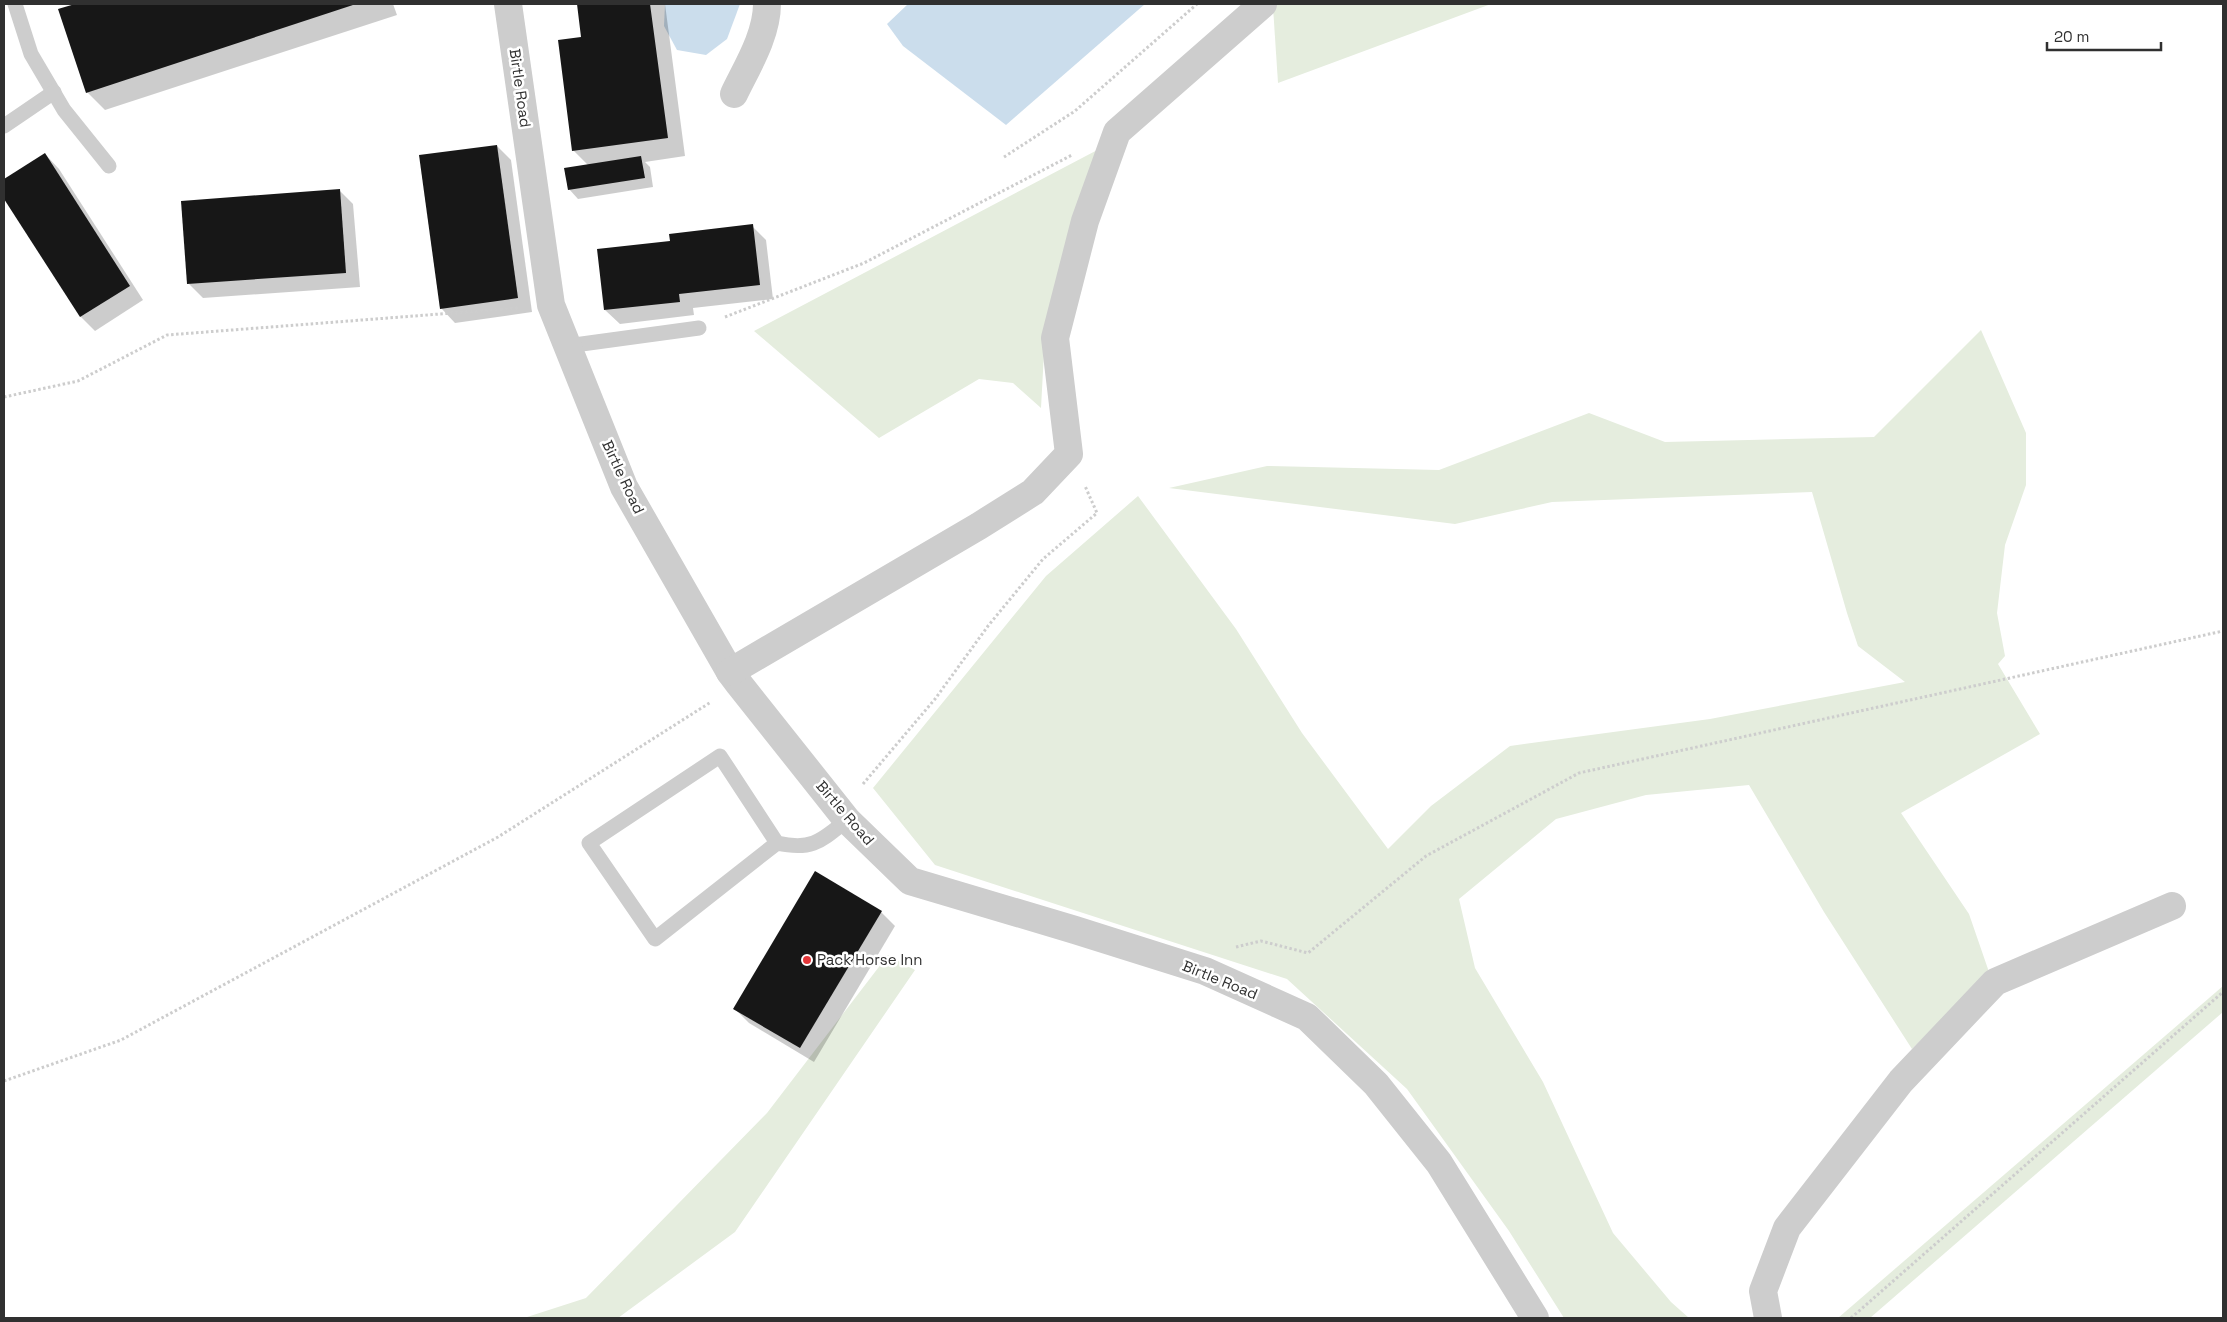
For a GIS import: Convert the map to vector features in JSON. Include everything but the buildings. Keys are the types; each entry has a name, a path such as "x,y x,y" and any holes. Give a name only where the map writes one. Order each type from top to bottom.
{"street":[{"name":"Birtle Road","path":"508,4 552,305 624,486 735,678 844,815 910,882 1075,930 1205,971 1308,1016 1376,1084 1439,1163 1535,1318"},
{"path":"734,94 755,51 767,12 767,4"},
{"path":"735,678 1033,492 1069,454 1055,338 1086,221 1117,132 1263,4"},
{"path":"1751,1318 1786,1228 1901,1081 1995,982 2172,906"},
{"path":"1762,1290 1768,1318"}],"lane":[{"path":"15,4 31,54 64,110 109,166"},
{"path":"4,126 54,92"},
{"path":"568,346 699,328"},
{"path":"777,843 655,939 589,843 720,756 777,843 797,848 823,840 844,815"}],"path":[{"path":"1004,157 1076,111 1197,4"},
{"path":"699,328 864,263 1117,132"},
{"path":"4,397 78,381 167,336 552,305"},
{"path":"844,815 935,699 988,626 1043,559 1097,513 1069,454"},
{"path":"1308,953 1426,856 1579,772 2223,631"},
{"path":"4,1081 121,1040 489,842 735,678"},
{"path":"1851,1318 2223,992"}],"green space":[{"path":"1277,4 1491,4 1278,83 1273,7"},
{"path":"1103,147 1045,334 1041,408 1013,383 979,379 879,438 754,331"},
{"path":"1981,330 2026,433 2026,485 2005,545 1997,613 2005,656 1998,664 2040,734 1901,813 1969,914 1989,972 1912,1049 1824,912 1749,785 1646,795 1556,819 1459,899 1475,968 1543,1082 1613,1233 1671,1302 1689,1318 1564,1318 1509,1231 1407,1089 1287,979 935,865 873,788 1046,576 1138,496 1236,629 1302,733 1388,849 1431,806 1510,746 1710,719 1905,682 1858,646 1812,492 1552,502 1455,524 1169,488 1267,466 1439,470 1589,413 1665,442 1874,437"},
{"path":"888,955 915,970 735,1232 618,1318 524,1318 586,1298 767,1113"},
{"path":"2223,986 2223,1012 1870,1318 1838,1318"}],"water":[{"path":"665,4 740,4 727,39 706,55 677,50 664,26"},
{"path":"908,4 1145,4 1006,125 903,46 887,24"}],"place":[{"name":"Pack Horse Inn","path":"807,960"}]}
